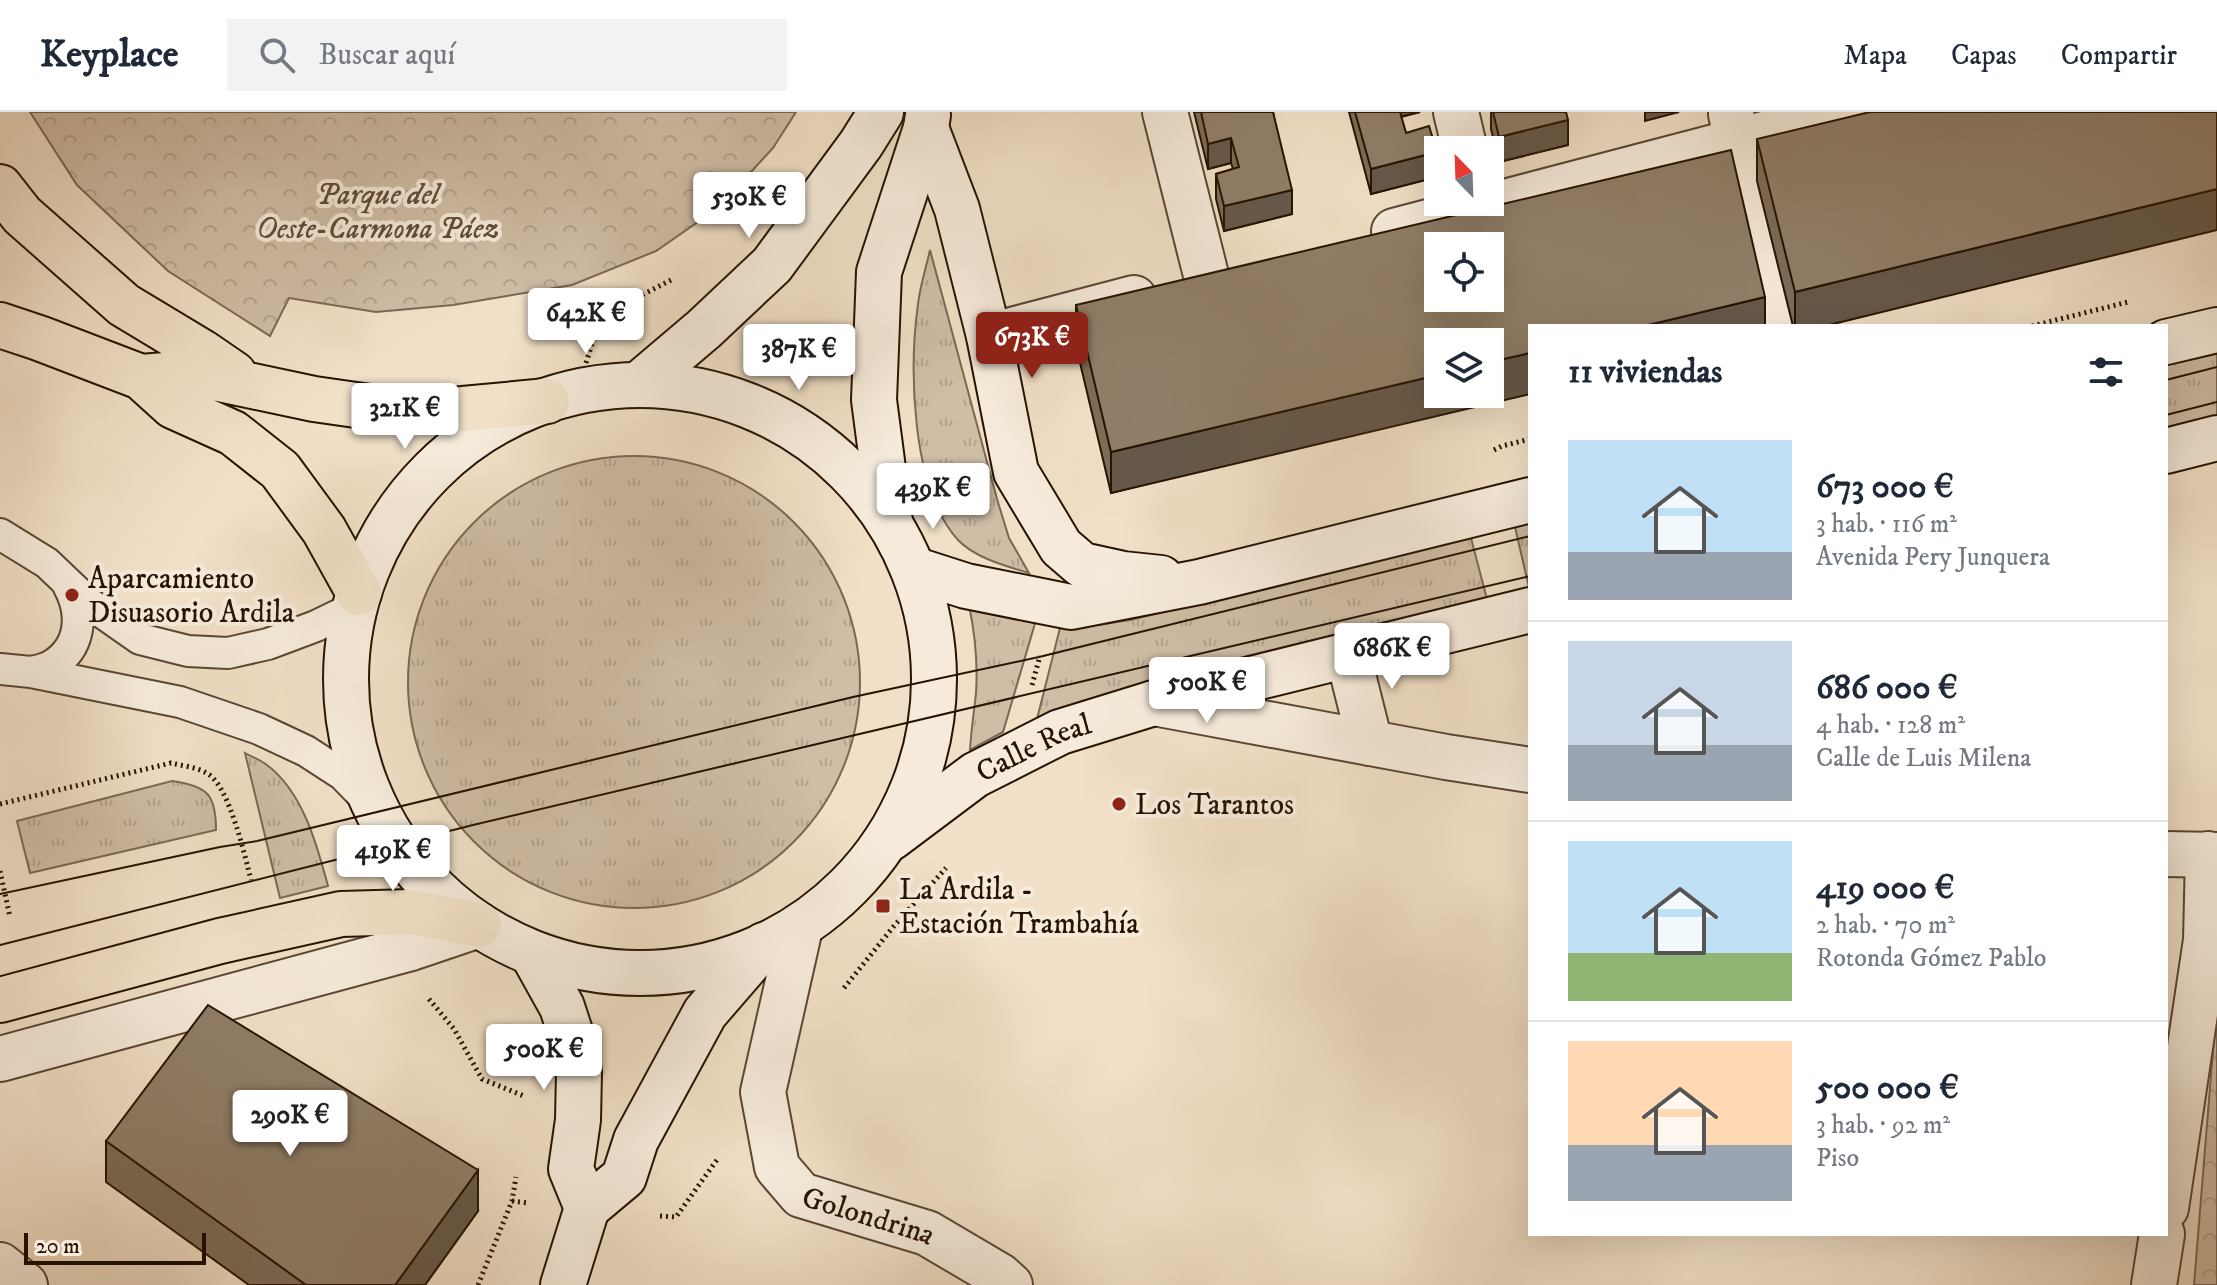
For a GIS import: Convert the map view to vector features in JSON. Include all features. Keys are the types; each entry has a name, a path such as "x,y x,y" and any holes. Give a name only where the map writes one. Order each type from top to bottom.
{"highway":[{"path":"0,187 22,215 124,305 249,384"},
{"path":"0,325 141,377 173,406 233,433 280,470 324,530 357,600"},
{"path":"141,377 191,373 314,399 398,411 463,409 562,396"},
{"path":"0,1000 220,941 341,914 411,912 479,925"}],"street":[{"path":"638,385 772,265 881,112"},
{"path":"989,336 1222,275 1165,112"},
{"path":"1456,112 1462,136"},
{"path":"1504,197 1734,126 1848,112"},
{"path":"891,524 874,400 879,272 931,117"},
{"path":"931,117 989,336 1016,472 1061,547 1082,565 1123,574 1199,582"},
{"path":"1734,126 1778,324"},
{"path":"1359,240 1441,216"},
{"path":"2168,342 2217,330"},
{"path":"563,1285 587,1208 624,1177 636,1140 705,1013 782,936 850,884 882,845 900,815 925,752 934,680 932,642 925,605 913,569 891,524 875,501 838,461 794,428 745,404 718,396 679,388 638,385 562,396 503,419 464,443 429,474 399,510 376,550 357,600 347,648 345,689 359,771 375,808 396,845 434,889 479,925 532,953 599,969 644,972 700,966 782,936"},
{"path":"2168,450 2217,438"},
{"path":"913,569 966,586 1071,607 1199,582 1528,500"},
{"name":"Calle Real","path":"882,845 975,775 1060,732 1154,703 1528,610"},
{"path":"1348,655 1370,743"},
{"path":"1154,703 1528,770"},
{"path":"2168,1195 2206,940 2197,854"},
{"path":"0,1059 411,948 479,925"},
{"name":"Golondrina","path":"782,936 763,1092 777,1167 801,1195 927,1233 1010,1285"},
{"path":"532,953 562,1007 575,1047 579,1072 578,1120 571,1169 587,1208"},
{"path":"2154,1285 2162,1236"},
{"path":"0,1265 25,1285"}],"lane":[{"path":"6,546 47,563 90,604 140,639 188,651 228,653 268,644 316,626 357,600"},
{"path":"8,669 49,667 64,655 75,638 79,619 76,600 67,583"},
{"path":"8,669 180,702 259,729 306,751 343,775 375,808"}],"path":[{"path":"562,396 601,316 671,281 683,271"},
{"path":"2040,324 2140,299"},
{"path":"1016,754 1049,618 1057,604"},
{"path":"0,804 171,763 210,775 220,786 242,844 263,932"},
{"path":"844,988 951,863"},
{"path":"0,871 10,917"},
{"path":"425,995 454,1029 482,1079 530,1099"},
{"path":"512,1201 676,1217 764,1096"},
{"path":"478,1285 512,1201 517,1172"}],"green space":[{"name":"Parque del Oeste-Carmona Páez","path":"30,112 796,112 773,148 718,208 656,251 572,285 453,305 376,312 289,298 270,336 168,271 77,185"},
{"path":"930,250 997,499 1009,538 1029,573 991,561 965,546 942,518 931,490 922,460 914,394 915,331"},
{"path":"2217,353 2217,422 2168,434 2168,365"},
{"path":"634,456 678,460 721,473 760,494 794,522 822,556 843,595 856,638 860,682 856,726 843,769 822,808 794,842 760,870 721,891 678,904 634,908 590,904 547,891 508,870 474,842 446,808 425,769 412,726 408,682 412,638 425,595 446,556 474,522 508,494 547,473 590,460"},
{"path":"1528,524 1528,583 1515,527"},
{"path":"1471,538 1488,603 1118,693 1063,708 1037,719 1061,624 1098,625 1130,620"},
{"path":"969,605 1002,616 1036,620 1003,732 970,750 977,671"},
{"path":"245,753 280,776 299,804 328,886 280,898"},
{"path":"172,781 194,786 208,794 214,808 216,830 30,873 17,821"},
{"path":"2217,1001 2217,1285 2194,1285"}],"building":[{"path":"1201,112 1273,112 1292,190 1224,206 1216,174 1239,167 1231,138 1208,144"},
{"path":"1355,112 1400,112 1406,133 1429,126 1432,136 1424,136 1424,155 1371,169"},
{"path":"1493,112 1566,112 1568,120 1499,136"},
{"path":"1870,112 2217,112 2217,189 1795,292 1757,139"},
{"path":"1731,150 1765,297 1652,324 1528,324 1528,353 1504,359 1504,328 1424,328 1424,378 1111,452 1076,305 1452,216 1504,216 1504,204"},
{"path":"208,1005 478,1170 395,1285 306,1285 106,1141"}],"tram line":[{"path":"2168,379 2217,367"},
{"path":"2168,414 2217,402"},
{"path":"0,894 257,841 853,697 1039,657 1528,536"},
{"path":"0,945 473,825 1528,576"}],"place":[{"name":"Aparcamiento Disuasorio Ardila","path":"72,595"},
{"name":"Los Tarantos","path":"1119,804"},
{"name":"La Ardila - Estación Trambahía","path":"883,906"}]}
